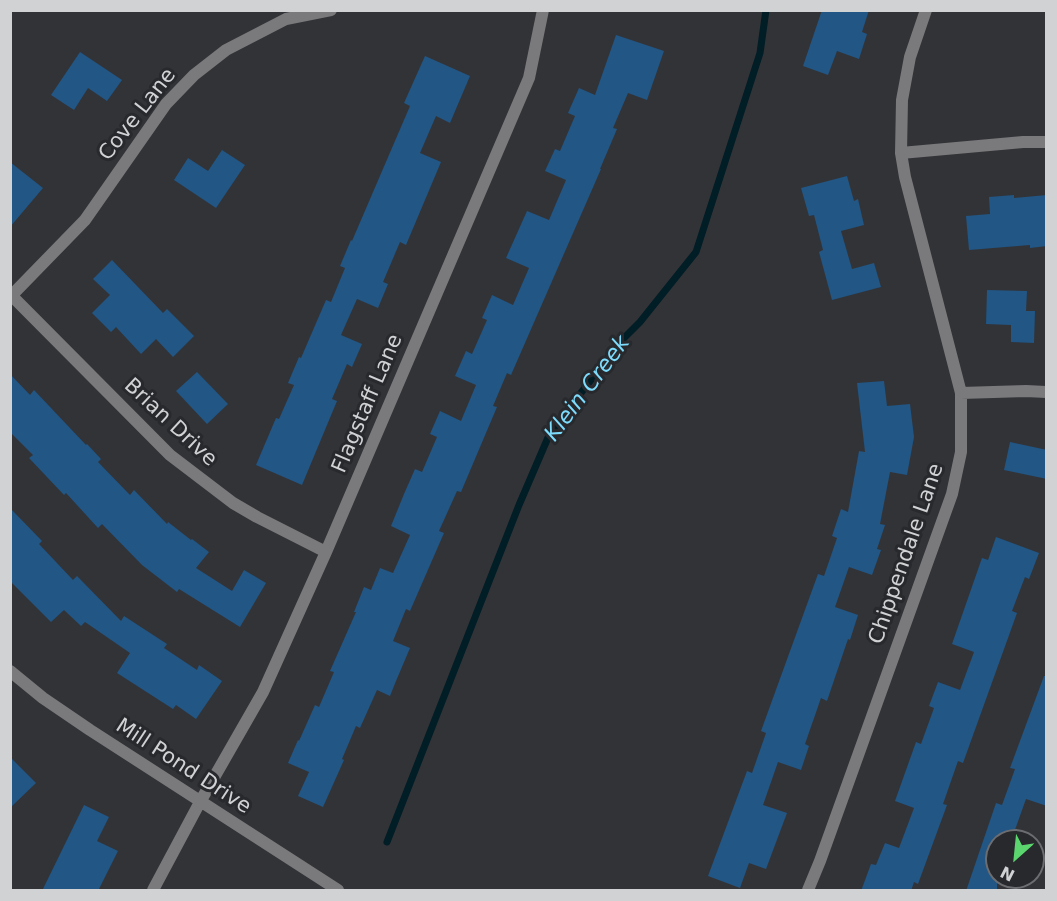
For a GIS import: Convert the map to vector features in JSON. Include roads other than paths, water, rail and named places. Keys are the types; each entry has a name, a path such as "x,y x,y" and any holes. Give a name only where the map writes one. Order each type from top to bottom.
{"street":[{"name":"Cove Lane","path":"11,295 85,220 166,104 194,75 226,50 286,19 332,10"},
{"name":"Flagstaff Lane","path":"153,891 200,802 263,692 326,552 530,78 543,10"},
{"name":"Chippendale Lane","path":"808,891 952,494 961,452 960,393 905,177 901,153 902,100 910,57 926,10"},
{"path":"901,153 1023,142 1047,142"},
{"name":"Brian Drive","path":"11,295 170,455 234,503 326,552"},
{"path":"960,393 1047,392"},
{"name":"Mill Pond Drive","path":"10,671 43,698 90,730 338,891"}],"waterway":[{"name":"Klein Creek","path":"387,842 519,505 550,433 621,341 640,322 696,252 760,53 766,10"}]}
